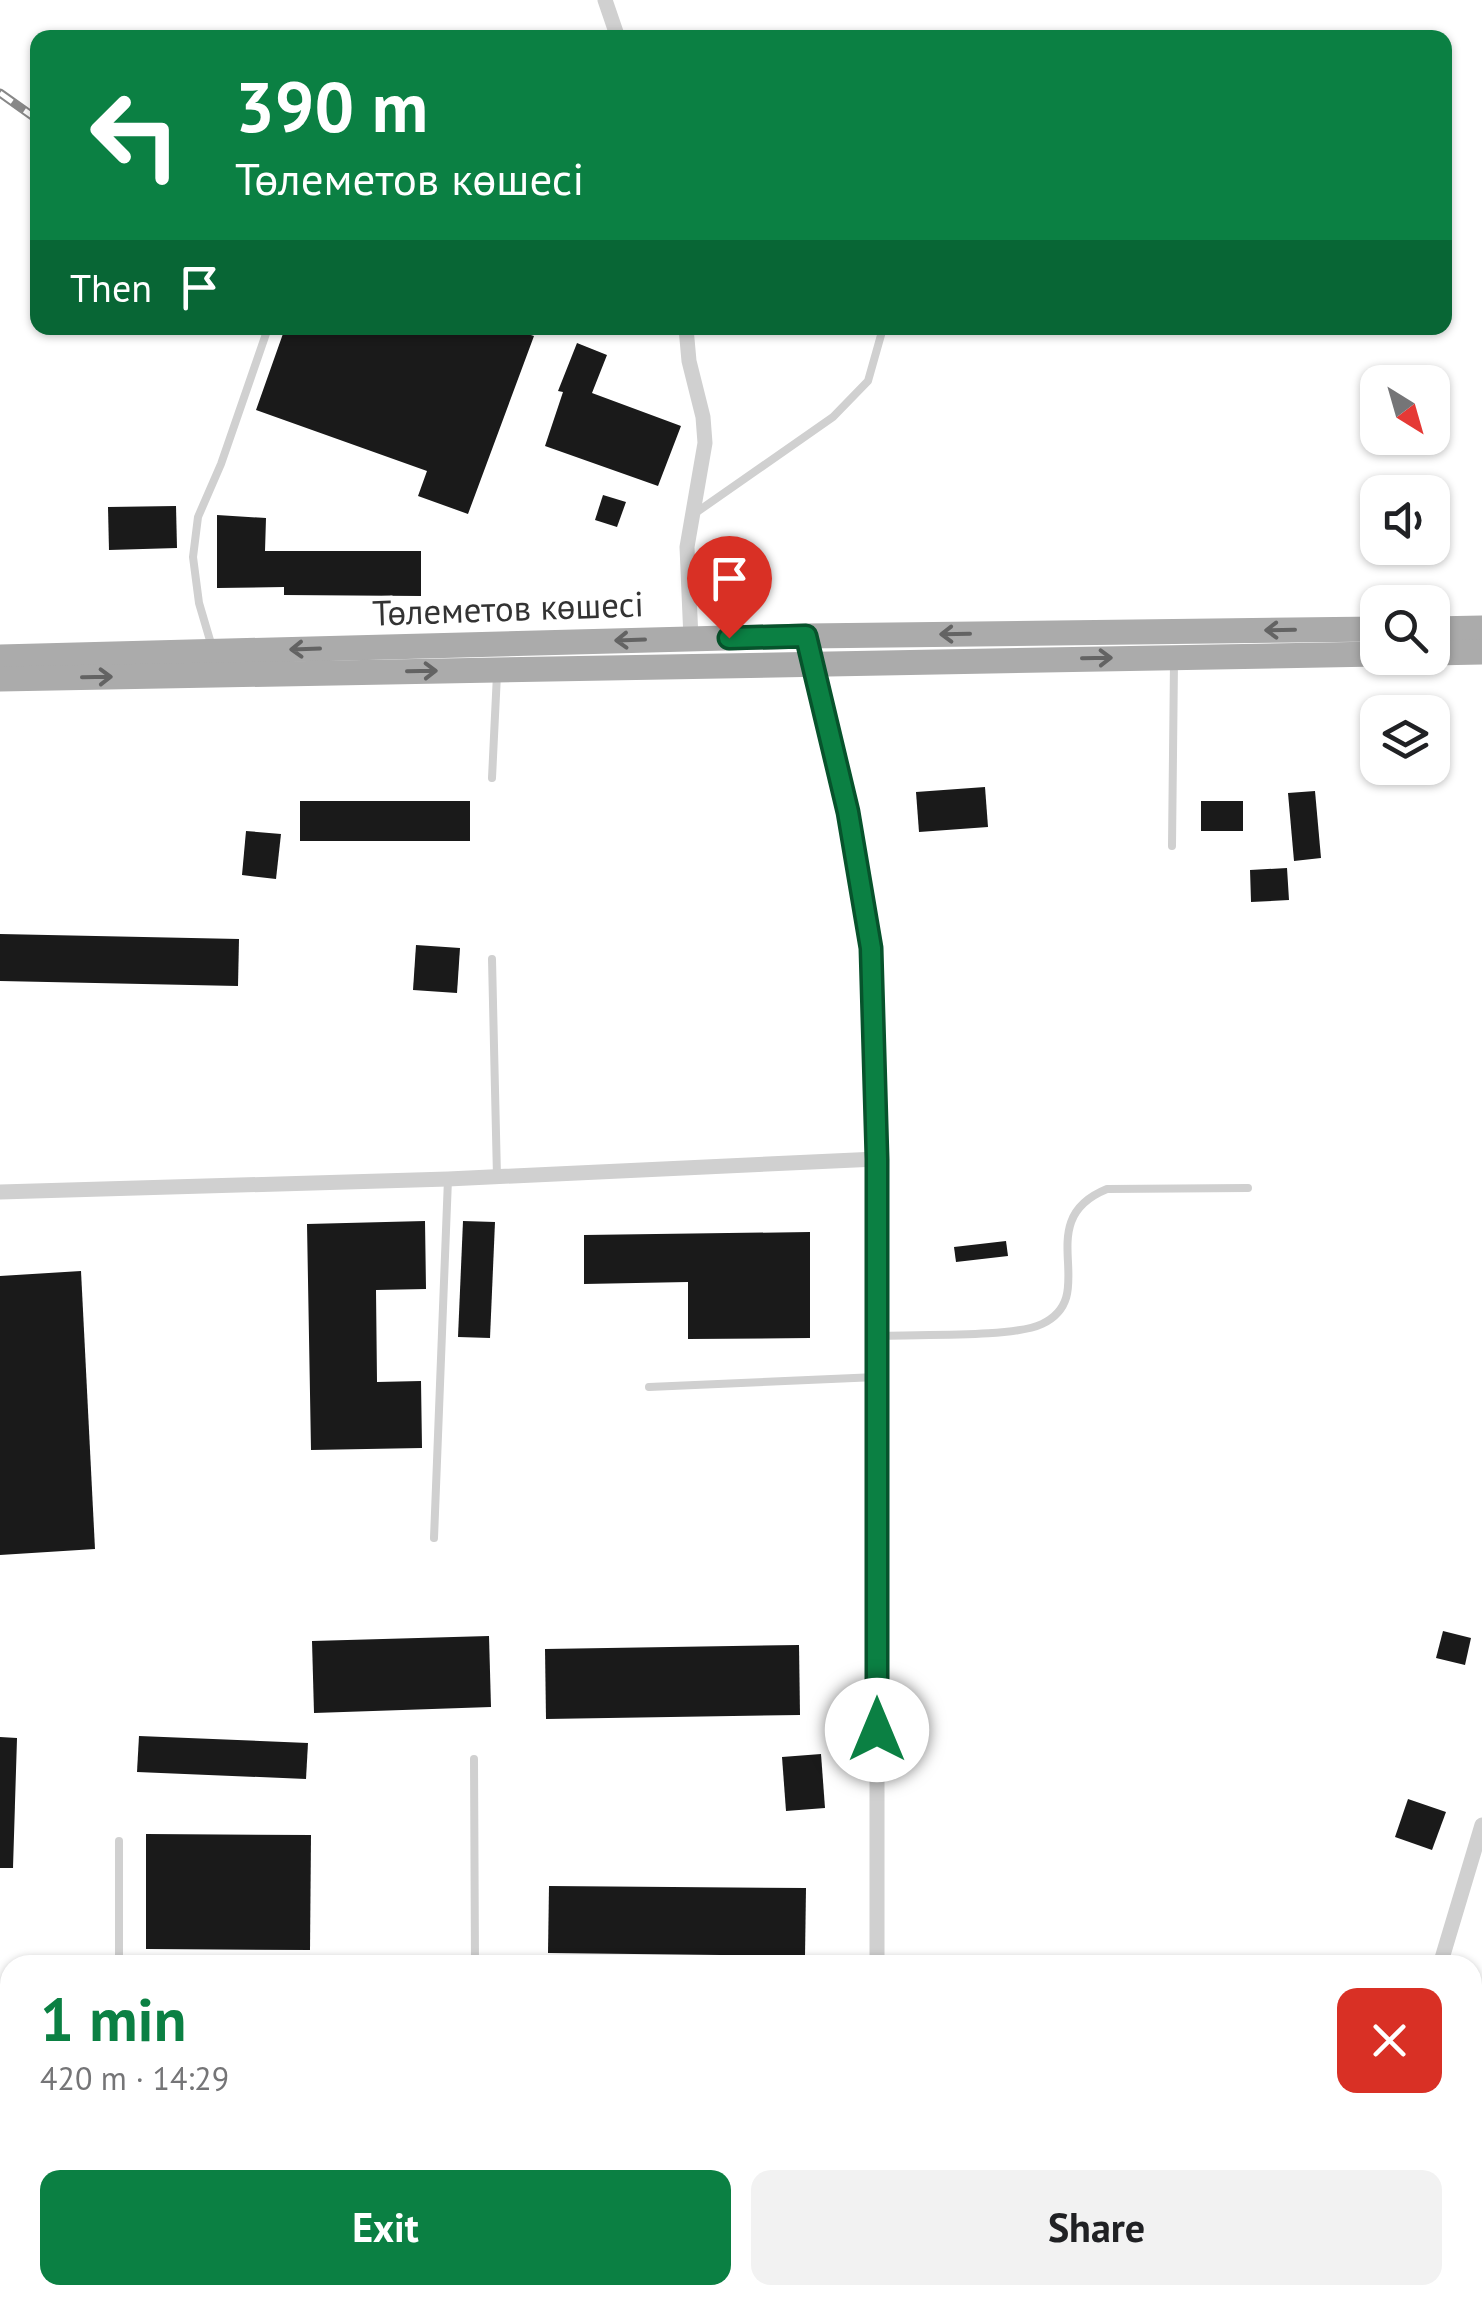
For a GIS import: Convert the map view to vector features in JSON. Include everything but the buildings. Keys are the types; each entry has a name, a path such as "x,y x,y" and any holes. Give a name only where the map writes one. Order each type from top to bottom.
{"main road":[{"path":"1450,628 1482,628"},
{"name":"Төлеметов көшесі","path":"0,656 806,636 1360,629"},
{"path":"1450,653 1482,652"},
{"name":"Төлеметов көшесі","path":"0,679 1360,654"}],"street":[{"path":"605,0 616,30"},
{"path":"687,335 705,443 687,548 691,639"},
{"path":"806,636 848,812 871,948 877,1159 877,1955"},
{"path":"0,1192 448,1179 877,1159"},
{"path":"1443,1955 1482,1825"},
{"path":"1464,1892 1482,1896"}],"lane":[{"path":"214,652 198,603 192,557 198,517 221,464 266,335"},
{"path":"691,516 833,416 868,381 882,335"},
{"path":"1172,846 1174,657"},
{"path":"492,778 497,669"},
{"path":"492,959 497,1177"},
{"path":"434,1538 448,1179"},
{"path":"877,1336 1018,1331 1043,1324 1060,1311 1070,1288 1066,1231 1076,1209 1107,1189 1248,1188"},
{"path":"650,1387 877,1377"},
{"path":"474,1759 475,1955"},
{"path":"119,1840 120,1955"}],"railway":[{"path":"0,93 30,114"}],"route":[{"path":"729,638 806,636 848,812 871,948 877,1159 877,1730"}]}
